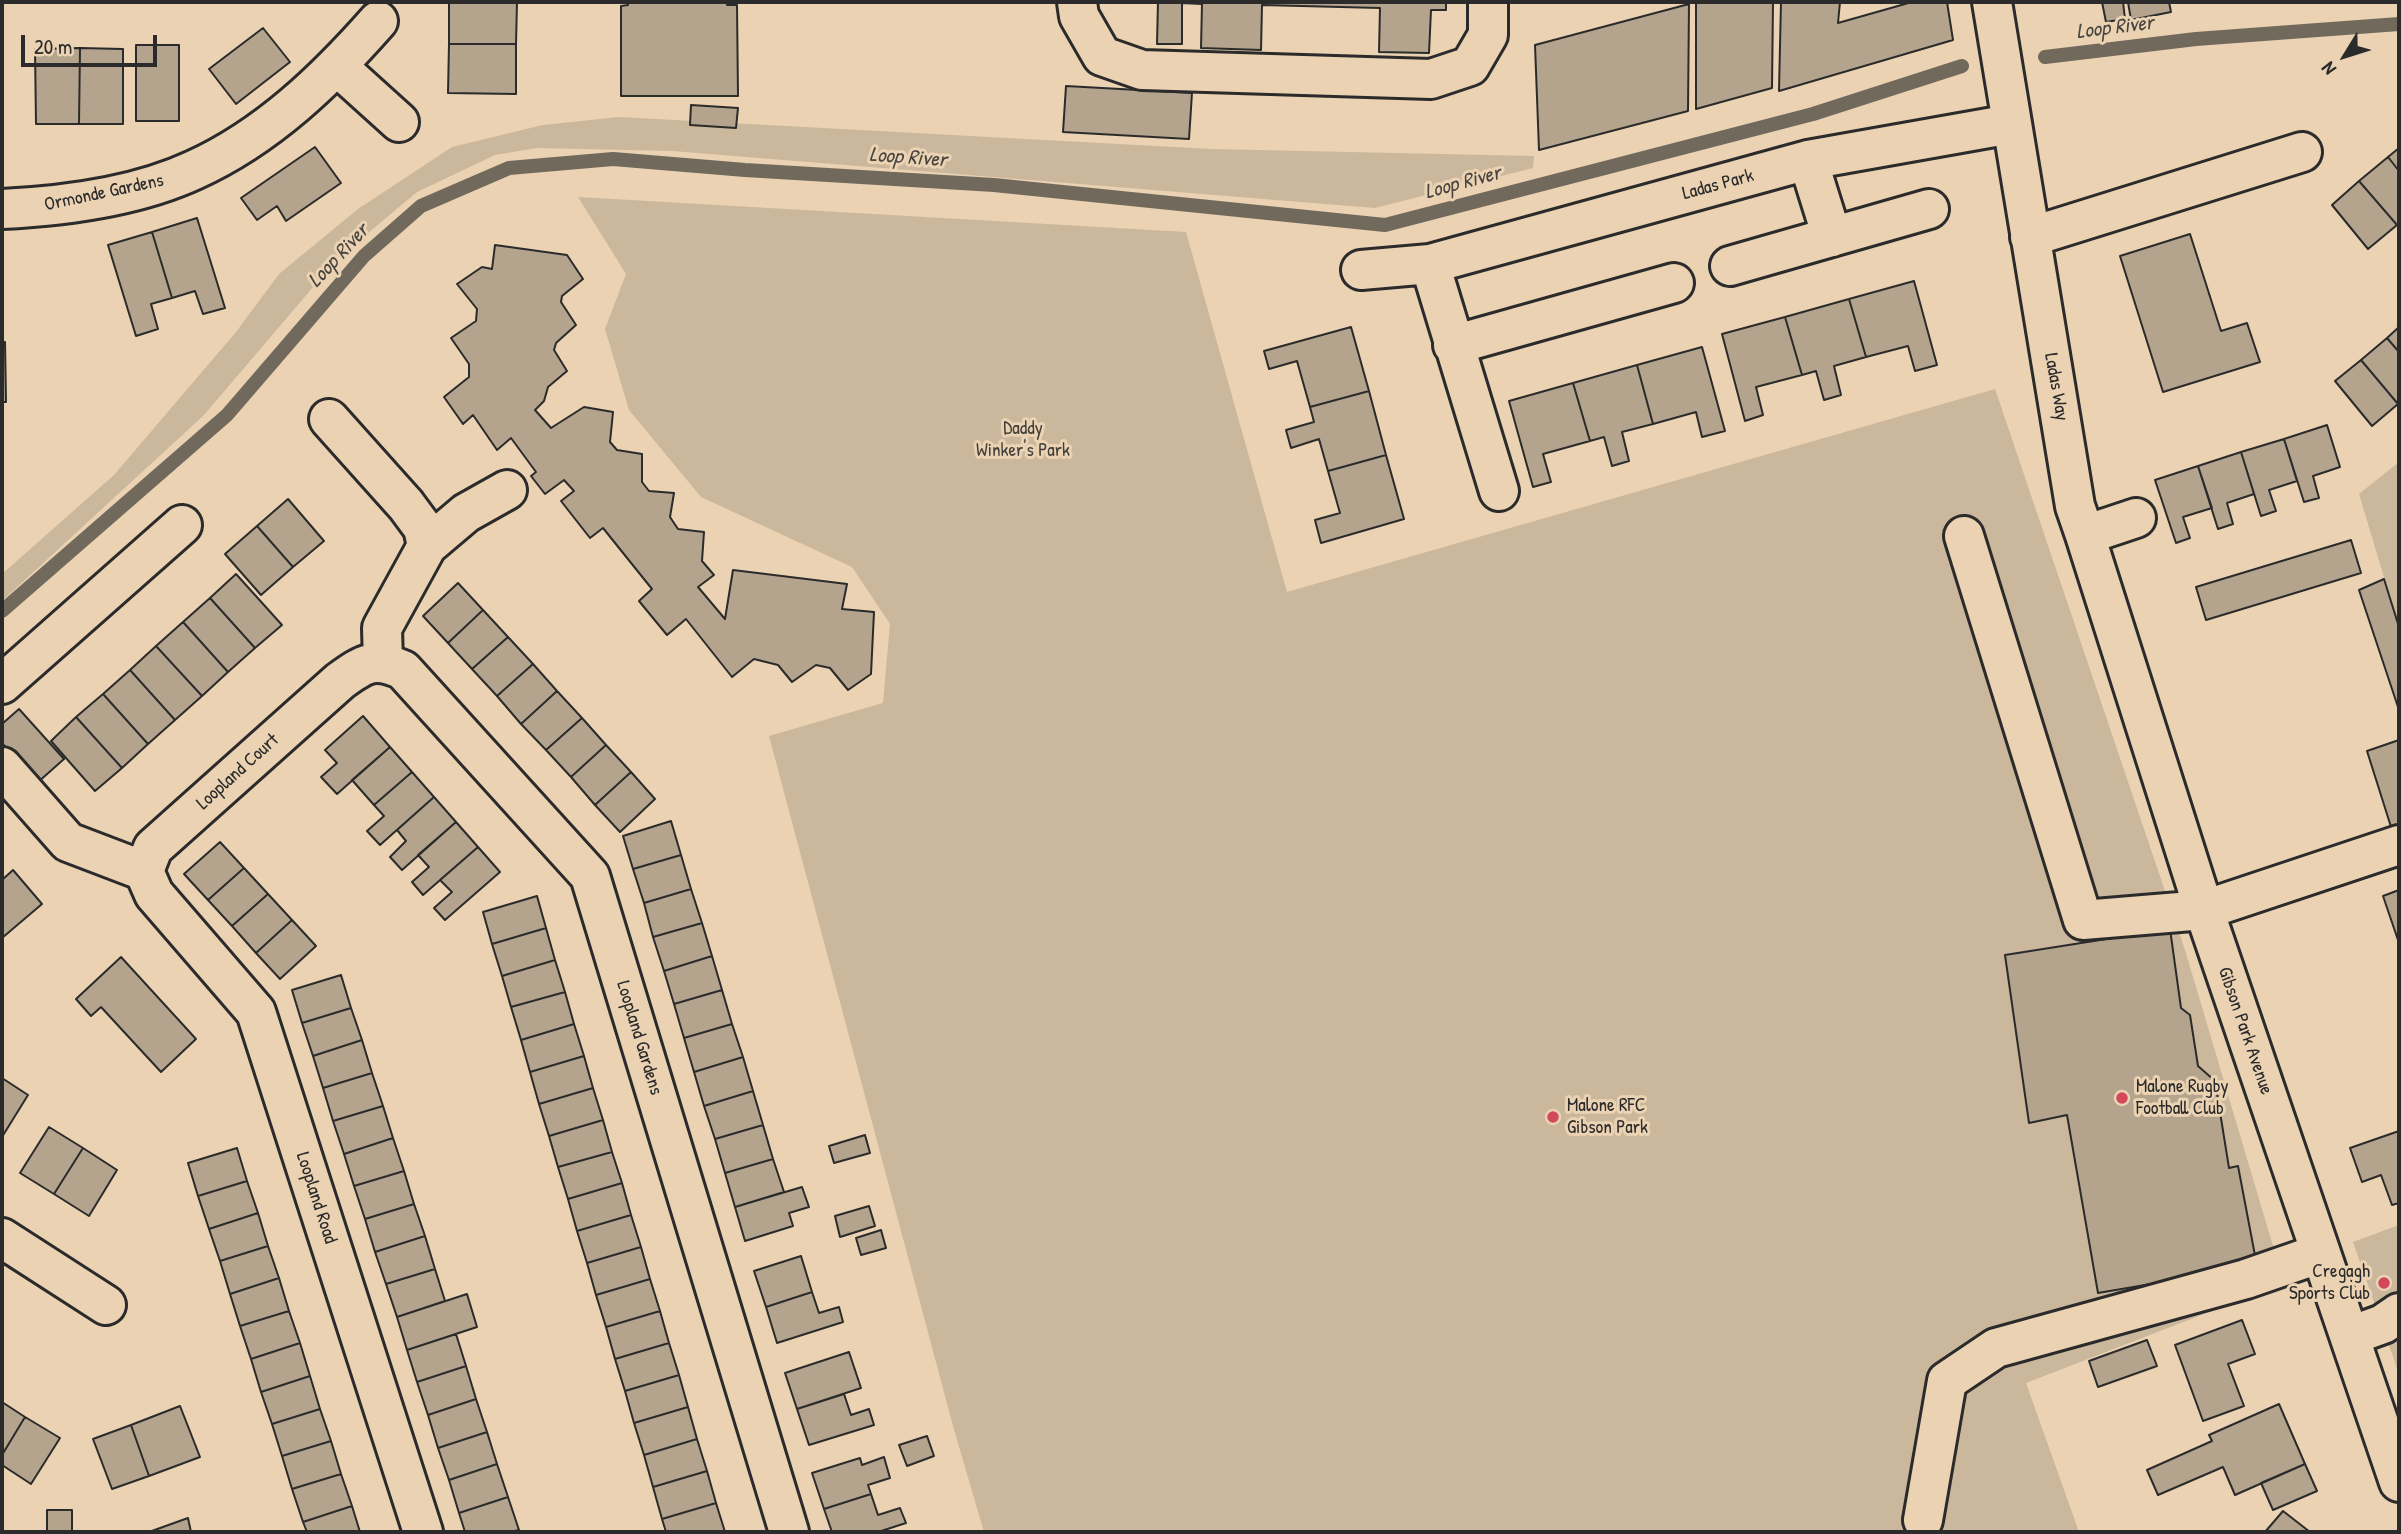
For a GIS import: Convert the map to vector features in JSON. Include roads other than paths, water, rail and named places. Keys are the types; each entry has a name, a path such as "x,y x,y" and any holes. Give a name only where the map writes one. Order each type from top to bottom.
{"street":[{"path":"1077,2 1079,16 1102,56 1142,70 1431,79 1470,65 1488,35 1488,2"},
{"name":"Ladas Way","path":"1992,2 2075,506 2098,577"},
{"name":"Ormonde Gardens","path":"2,209 53,207 157,185 194,170 241,145 295,104 337,66 379,21"},
{"path":"337,66 399,122"},
{"name":"Ladas Park","path":"1361,270 1430,264 1808,160 2011,124"},
{"path":"2030,237 2302,152"},
{"path":"1808,160 1832,237"},
{"path":"1730,266 1930,209"},
{"path":"1430,264 1499,491"},
{"path":"1453,345 1674,283"},
{"path":"329,419 406,505 422,528 427,546"},
{"path":"383,662 382,628 427,546 466,513 507,490"},
{"path":"2085,535 2136,518"},
{"path":"2,684 182,525"},
{"path":"1964,536 2083,920 2204,910 2399,845"},
{"name":"Gibson Park Avenue","path":"2098,577 2204,910 2399,1482"},
{"name":"Loopland Court","path":"149,882 153,848 340,681 361,665 383,662"},
{"name":"Loopland Gardens","path":"383,662 402,670 590,876 789,1532"},
{"path":"2,767 68,842 149,882"},
{"name":"Loopland Road","path":"149,882 257,1012 423,1532"},
{"path":"2,1238 106,1305"},
{"path":"1923,1520 1947,1381 1996,1348 2246,1279 2321,1252"},
{"path":"2350,1336 2383,1324 2399,1313"}],"waterway":[{"name":"Loop River","path":"2045,57 2196,39 2399,24"},
{"name":"Loop River","path":"2,611 227,415 364,256 421,206 509,168 613,159 994,185 1385,225 1813,114 1962,66"}],"place":[{"name":"Malone Rugby Football Club","path":"2122,1098"},
{"name":"Malone RFC Gibson Park","path":"1553,1117"},
{"name":"Cregagh Sports Club","path":"2384,1283"}],"park label":[{"name":"Daddy Winker's Park","path":"1023,440"}]}
